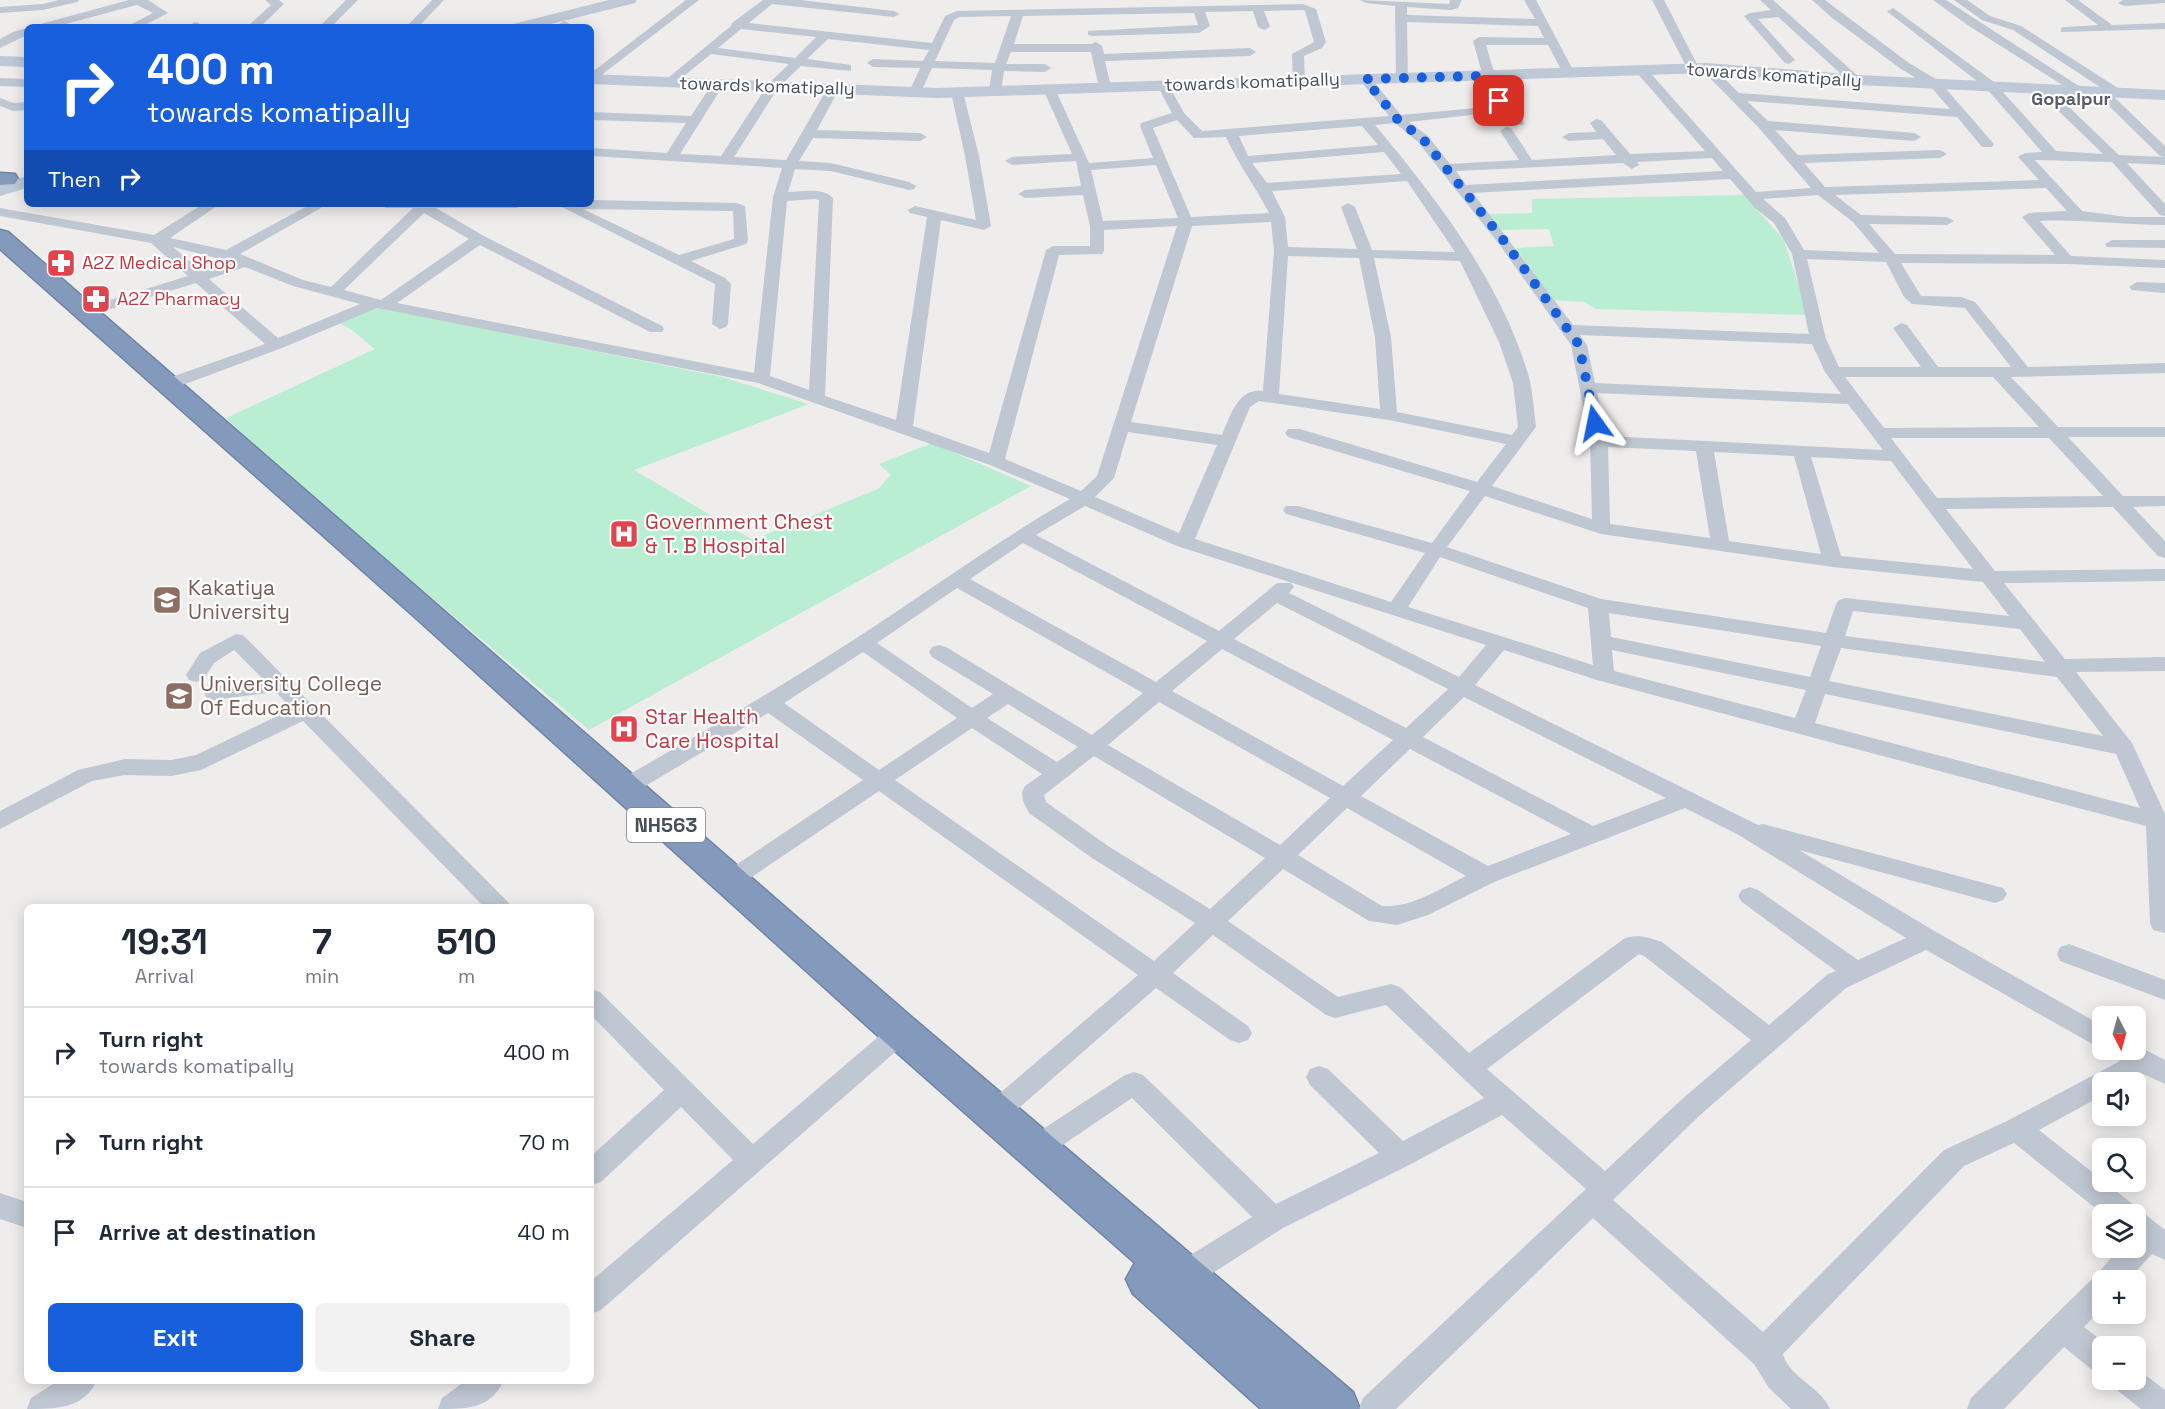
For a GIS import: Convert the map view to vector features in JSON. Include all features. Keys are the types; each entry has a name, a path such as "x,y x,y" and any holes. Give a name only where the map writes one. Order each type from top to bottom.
{"highway":[{"name":"NH563","path":"0,237 166,385 429,613 729,881 892,1039 994,1114 1336,1409"},
{"name":"NH563","path":"0,259 892,1039 1297,1409"}],"street":[{"path":"0,10 37,8 73,0"},
{"path":"52,24 139,0 162,13 138,24"},
{"path":"256,24 278,4 271,0"},
{"path":"328,24 352,0"},
{"path":"415,24 438,0"},
{"path":"594,77 693,0"},
{"path":"669,82 770,0 897,11 893,23 873,40"},
{"path":"971,13 980,0"},
{"path":"1041,12 1048,0"},
{"path":"1366,0 1451,7 1454,6 1456,0"},
{"path":"1530,0 1568,72"},
{"path":"1658,0 1700,68 1764,125 1821,191 1858,219 1891,258 1914,299 1961,302 1974,308 2023,372"},
{"path":"1766,0 1855,80"},
{"path":"1818,0 1905,66 1935,84 1987,144"},
{"path":"1939,0 1973,25 2018,50 2079,90"},
{"path":"1960,0 1986,18 2017,28 2109,92 2165,153"},
{"path":"2071,0 2111,29"},
{"path":"2124,3 2165,0"},
{"path":"566,24 636,1"},
{"path":"532,24 636,1"},
{"path":"1401,3 1402,78"},
{"path":"915,92 949,18 957,14 1087,11 1108,5 1198,9 1303,7 1311,9 1320,42 1318,46 1298,54 1299,80"},
{"path":"1257,8 1264,27"},
{"path":"1092,33 1199,30 1204,26 1198,9"},
{"path":"1087,11 1105,87"},
{"path":"1893,11 1991,86 2052,155"},
{"path":"995,91 999,67 1018,13"},
{"path":"1779,13 1750,16 1785,55 1819,49"},
{"path":"1402,18 1541,23"},
{"path":"736,26 937,47"},
{"path":"2066,30 2165,26"},
{"path":"0,34 24,33"},
{"path":"0,44 24,33"},
{"path":"724,162 773,86 825,35"},
{"path":"1518,122 1488,87 1479,41 1552,42"},
{"path":"1007,48 1097,53 1250,52"},
{"path":"707,50 847,68"},
{"path":"0,61 24,62"},
{"path":"873,63 1045,68"},
{"name":"towards komatipally","path":"594,79 957,92 1700,68 1855,80 2165,95"},
{"path":"1641,70 1753,196 1780,221 1799,254 1818,339 1833,372 1932,504 2124,748 2161,822 2162,923 2165,924"},
{"path":"1365,79 1398,120 1423,139 1504,241 1579,345 1599,441 1601,528"},
{"path":"0,82 24,83"},
{"path":"671,158 718,84"},
{"path":"1163,85 1179,115 1199,135 1398,120 1471,111"},
{"path":"996,461 1053,250 1097,250 1097,226 1082,162 1049,88"},
{"path":"762,379 780,197 790,164 833,89"},
{"path":"2043,89 2115,158 2165,212"},
{"path":"915,210 984,226 972,156 957,92"},
{"path":"1734,96 1963,114"},
{"path":"0,102 13,107 24,106"},
{"path":"624,788 769,703 863,643 1022,535 1082,500 1106,478 1186,221 1146,126 1179,115"},
{"path":"594,116 696,120"},
{"path":"1366,122 1412,177 1466,257 1496,315 1521,379 1527,427 1435,551 1396,610"},
{"path":"1596,123 1649,185"},
{"path":"1764,125 1914,137"},
{"path":"1506,131 1528,164"},
{"path":"1231,133 1243,160 1263,187 1278,217 1281,251 1271,396"},
{"path":"809,134 920,137"},
{"path":"1569,137 1605,135"},
{"path":"1243,160 1388,148"},
{"path":"594,152 831,167 909,186"},
{"path":"1445,168 1716,154"},
{"path":"1794,159 1940,154"},
{"path":"2078,214 2025,157 2052,155 2165,160"},
{"path":"1012,161 1161,161"},
{"path":"2126,172 2165,174"},
{"path":"1461,189 1649,185 1734,175"},
{"path":"1263,187 1412,177"},
{"path":"1753,196 1821,191 2048,184"},
{"path":"1025,194 1089,190"},
{"path":"780,197 816,195 826,198 817,397"},
{"path":"594,205 737,207 740,209 741,241 677,260"},
{"path":"156,240 208,207"},
{"path":"228,255 316,207"},
{"path":"333,293 415,207"},
{"path":"421,207 656,329"},
{"path":"568,207 720,281 723,285 720,324"},
{"path":"1348,207 1366,254 1383,337 1389,415"},
{"path":"0,212 228,255 298,283 380,304 762,379 996,461 1184,542 1499,643 1604,675 2161,822"},
{"path":"2067,260 2029,217 2078,214 2127,221 2165,221"},
{"path":"904,427 934,216"},
{"path":"1097,226 1278,217"},
{"path":"1858,219 1947,221"},
{"path":"166,385 380,304 479,239"},
{"path":"156,240 276,345"},
{"path":"2112,244 2165,244"},
{"path":"1281,251 1466,257"},
{"path":"1799,254 2165,264"},
{"path":"86,312 247,262"},
{"path":"2137,287 2165,288"},
{"path":"1901,328 1933,372"},
{"path":"1568,330 1818,339"},
{"path":"1833,372 2023,372 2165,368"},
{"path":"1997,372 2165,552"},
{"path":"1588,387 1852,399"},
{"path":"1184,542 1243,405 1256,395 1389,415 1518,441"},
{"path":"1122,426 1228,441"},
{"path":"1879,433 2165,432"},
{"path":"1294,433 1482,489 1601,528 1833,561 1991,577 2165,575"},
{"path":"1599,441 1896,456"},
{"path":"1704,446 1720,544"},
{"path":"1801,451 1833,561"},
{"path":"1932,504 2165,501"},
{"path":"1292,510 1373,531 1490,566 1598,604 1983,663 2063,668 2165,664"},
{"path":"1022,535 1405,739 1591,835"},
{"path":"1296,577 1158,693 1034,792 1037,807 1100,852 1210,921 1335,1008 1391,994 1505,1100 1600,1195 1766,1354 1771,1368 1815,1409"},
{"path":"956,579 1486,876"},
{"path":"1275,594 1745,828 1927,939 2092,1033"},
{"path":"1598,604 1604,675"},
{"path":"1803,727 1846,604 2028,624"},
{"path":"196,675 207,658 236,640 304,712 496,904"},
{"path":"1601,641 2124,748"},
{"path":"863,643 971,718 1059,774"},
{"path":"994,1114 1156,974 1463,686 1499,643"},
{"path":"939,652 1377,915 1397,916 1420,909 1486,876 1686,799"},
{"path":"214,693 280,685"},
{"path":"729,881 1008,694"},
{"path":"769,703 1239,1033"},
{"path":"0,821 86,775 125,767 171,768 201,762 304,712"},
{"path":"1745,828 1995,894"},
{"path":"1750,896 1856,972"},
{"path":"1374,1409 1690,1108 1837,981 1927,939"},
{"path":"1468,1068 1634,945 1643,945 1653,949 1770,1040"},
{"path":"2069,954 2165,990"},
{"path":"594,1002 752,1161"},
{"path":"594,1297 892,1039"},
{"path":"1766,1354 1772,1344 1954,1158 2017,1129 2144,1062"},
{"path":"1319,1077 1401,1156"},
{"path":"1035,1149 1134,1083 1273,1219"},
{"path":"594,1170 682,1090"},
{"path":"1181,1276 1273,1219 1401,1156 1505,1100"},
{"path":"2017,1129 2111,1204"},
{"path":"0,1206 24,1214"},
{"path":"2119,1270 2151,1236"},
{"path":"1982,1409 2092,1298"},
{"path":"2063,1328 2092,1351"},
{"path":"42,1409 78,1384"},
{"path":"453,1409 485,1384"},
{"path":"2141,1390 2165,1409"}],"green space":[{"path":"1744,195 1784,240 1808,315 1596,309 1584,302 1552,300 1516,248 1554,246 1549,229 1499,230 1485,214 1532,213 1532,199"},
{"path":"375,307 722,377 809,404 634,470 753,540 878,489 891,475 879,464 932,443 1031,486 589,730 296,483 226,418 375,349 352,330 339,323"}],"place":[{"name":"A2Z Medical Shop","path":"61,263"},
{"name":"A2Z Pharmacy","path":"96,299"},
{"name":"Government Chest & T. B Hospital","path":"624,534"},
{"name":"Kakatiya University","path":"167,600"},
{"name":"University College Of Education","path":"179,696"},
{"name":"Star Health Care Hospital","path":"624,729"}],"district":[{"name":"Gopalpur","path":"2071,99"}],"route":[{"path":"1499,101 1481,76 1365,79 1398,120 1423,139 1504,241 1579,345 1595,423"}]}
